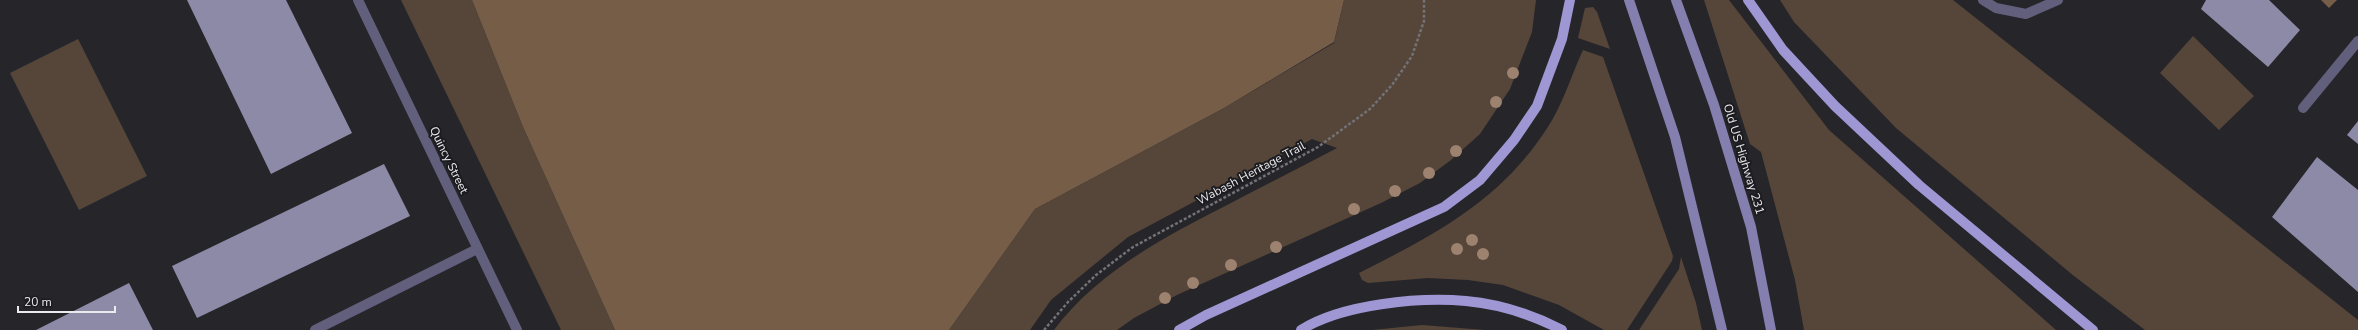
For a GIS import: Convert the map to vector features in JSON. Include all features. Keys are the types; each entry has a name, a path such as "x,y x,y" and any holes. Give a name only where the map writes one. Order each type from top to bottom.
{"main road":[{"path":"1179,330 1206,315 1444,207 1480,180 1514,140 1537,106 1562,39 1570,0"},
{"path":"1629,0 1675,137 1722,330"},
{"name":"Old US Highway 231","path":"1676,0 1714,105 1751,226 1770,330"},
{"path":"1748,0 1783,50 1835,106 1919,185 2093,330"},
{"path":"1301,330 1350,310 1403,302 1466,301 1512,310 1562,330"}],"lane":[{"name":"Quincy Street","path":"358,0 517,330"},
{"path":"1983,0 1996,8 2026,14 2058,0"},
{"path":"2303,108 2358,41"},
{"path":"315,330 478,249"}],"path":[{"name":"Wabash Heritage Trail","path":"1044,330 1068,302 1096,275 1133,247 1318,147 1370,109 1392,85 1412,56 1424,21 1424,0"}],"shaded area":[{"path":"401,0 472,0 523,127 615,330 561,330"},
{"path":"472,0 1344,0 1334,42 1224,108 1035,209 949,330 615,330 523,127"},
{"path":"1344,0 1536,0 1532,32 1510,89 1480,134 1451,160 1420,183 1381,203 1177,295 1134,318 1117,330 1054,330 1071,309 1091,290 1134,257 1181,229 1337,148 1312,139 1128,237 1051,300 1030,330 949,330 1035,209 1224,108 1334,43"},
{"path":"1704,0 1729,0 1829,130 2056,330 1804,330 1795,280 1761,152 1750,144"},
{"path":"1780,0 1953,0 2358,320 2358,330 2145,330 2074,276 1896,128 1794,22"},
{"path":"2321,0 2337,0 2329,8"},
{"path":"1593,7 1597,12 1610,49 1578,38 1585,8"},
{"path":"2193,36 2254,96 2219,130 2160,73"},
{"path":"78,39 147,176 79,210 10,73"},
{"path":"1583,50 1603,57 1673,256 1672,261 1627,330 1604,330 1559,305 1503,285 1468,280 1428,278 1368,283 1362,280 1359,273 1415,244 1466,212 1512,173 1532,149 1556,114"},
{"path":"1681,257 1696,303 1702,330 1639,330 1679,269"},
{"path":"1422,325 1485,330 1372,330"}],"building":[{"path":"187,0 286,0 352,133 271,174"},
{"path":"2206,0 2269,0 2300,30 2268,67 2201,9"},
{"path":"2358,121 2358,144 2347,135"},
{"path":"2317,157 2358,190 2358,292 2272,217"},
{"path":"384,164 410,216 197,318 172,266"},
{"path":"129,283 153,330 36,330"}]}
